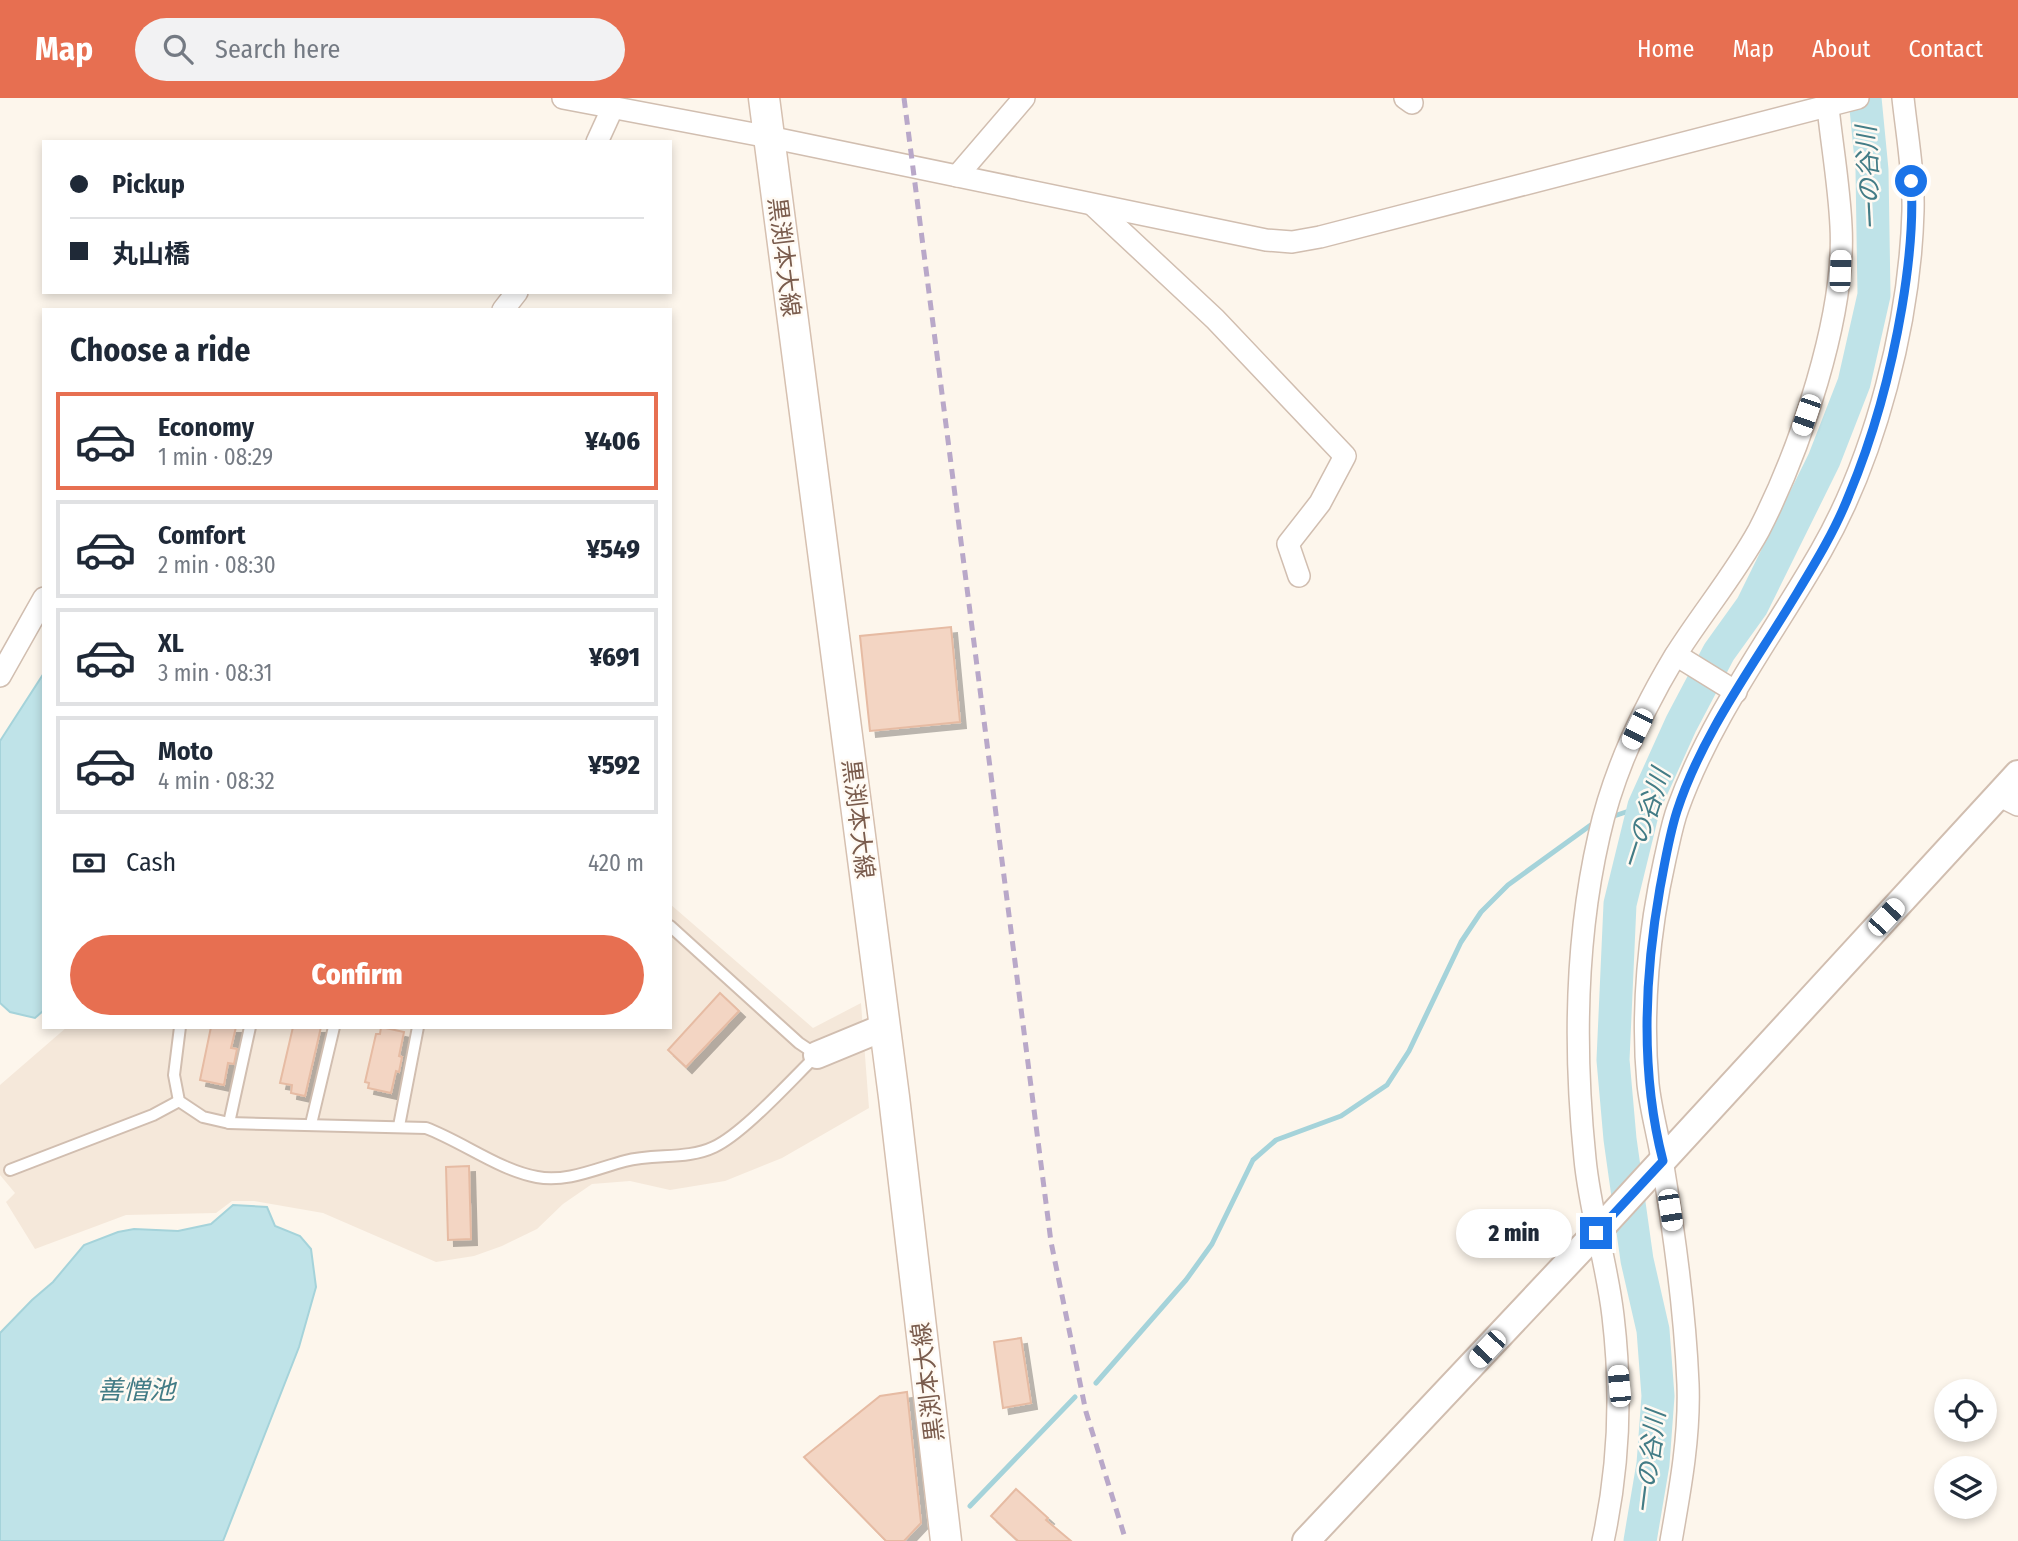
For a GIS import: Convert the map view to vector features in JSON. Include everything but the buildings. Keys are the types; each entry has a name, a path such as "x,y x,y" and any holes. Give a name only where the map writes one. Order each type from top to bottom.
{"main road":[{"name":"黒渕本大線","path":"764,98 885,1027 946,1541"}],"street":[{"path":"562,98 769,137 1266,240 1293,242 1828,102 1858,98"},
{"path":"957,176 1024,98"},
{"path":"1671,1541 1683,1474 1688,1388 1681,1283 1663,1161 1652,1119 1648,1079 1647,998 1652,934 1664,862 1677,810 1702,753 1825,546 1849,497 1870,441 1894,358 1907,277 1913,208 1903,98"},
{"path":"1603,1541 1611,1503 1619,1386 1613,1315 1585,1162 1581,1108 1579,970 1588,894 1608,799 1631,741 1676,655 1758,531 1790,461 1814,391 1830,333 1840,271 1842,227 1828,102"},
{"path":"598,140 613,107"},
{"path":"1094,206 1215,319 1345,456 1320,503 1287,544 1299,576"},
{"path":"505,308 515,294"},
{"path":"0,676 42,602"},
{"path":"1676,655 1736,692"},
{"path":"1306,1541 1663,1161 2008,800 2018,774"},
{"path":"817,1055 885,1027"}],"lane":[{"path":"180,1029 174,1075 179,1101 203,1117 229,1122 426,1128 538,1178 562,1178 644,1156 688,1154 715,1147 741,1128 817,1055 799,1043 672,928"},
{"path":"229,1122 250,1029"},
{"path":"311,1124 334,1029"},
{"path":"399,1126 418,1029"},
{"path":"10,1170 153,1115 179,1101"}],"shaded area":[{"path":"672,906 813,1028 861,1003 869,1108 782,1158 725,1181 670,1190 630,1181 592,1184 563,1204 537,1229 474,1256 436,1262 323,1213 254,1201 232,1201 216,1213 126,1215 35,1249 6,1202 15,1193 0,1175 0,1085 65,1029 672,1029"}],"water":[{"path":"42,676 42,1012 35,1018 10,1012 0,1003 0,741"},
{"name":"善憎池","path":"233,1205 267,1207 275,1226 300,1236 311,1249 316,1287 299,1347 223,1541 0,1541 0,1333 53,1282 84,1245 134,1229 178,1231 211,1224"}],"waterway":[{"name":"一の谷川","path":"1640,1541 1653,1464 1658,1396 1653,1330 1637,1260 1620,1139 1613,1060 1620,904 1644,806 1681,724 1719,652 1752,606 1824,460 1854,383 1874,295 1872,170 1865,98"},
{"path":"1611,817 1644,806"},
{"path":"1096,1383 1186,1280 1212,1244 1253,1160 1276,1140 1341,1116 1387,1085 1409,1051 1461,942 1481,912 1508,885 1595,822"},
{"path":"970,1506 1075,1397"}],"railway":[{"path":"904,98 1051,1242 1086,1412 1126,1541"}],"route":[{"path":"1596,1233 1663,1161 1652,1119 1648,1079 1647,998 1652,934 1664,862 1677,810 1702,753 1736,692 1825,546 1849,497 1870,441 1894,358 1907,277 1913,208 1911,181"}]}
